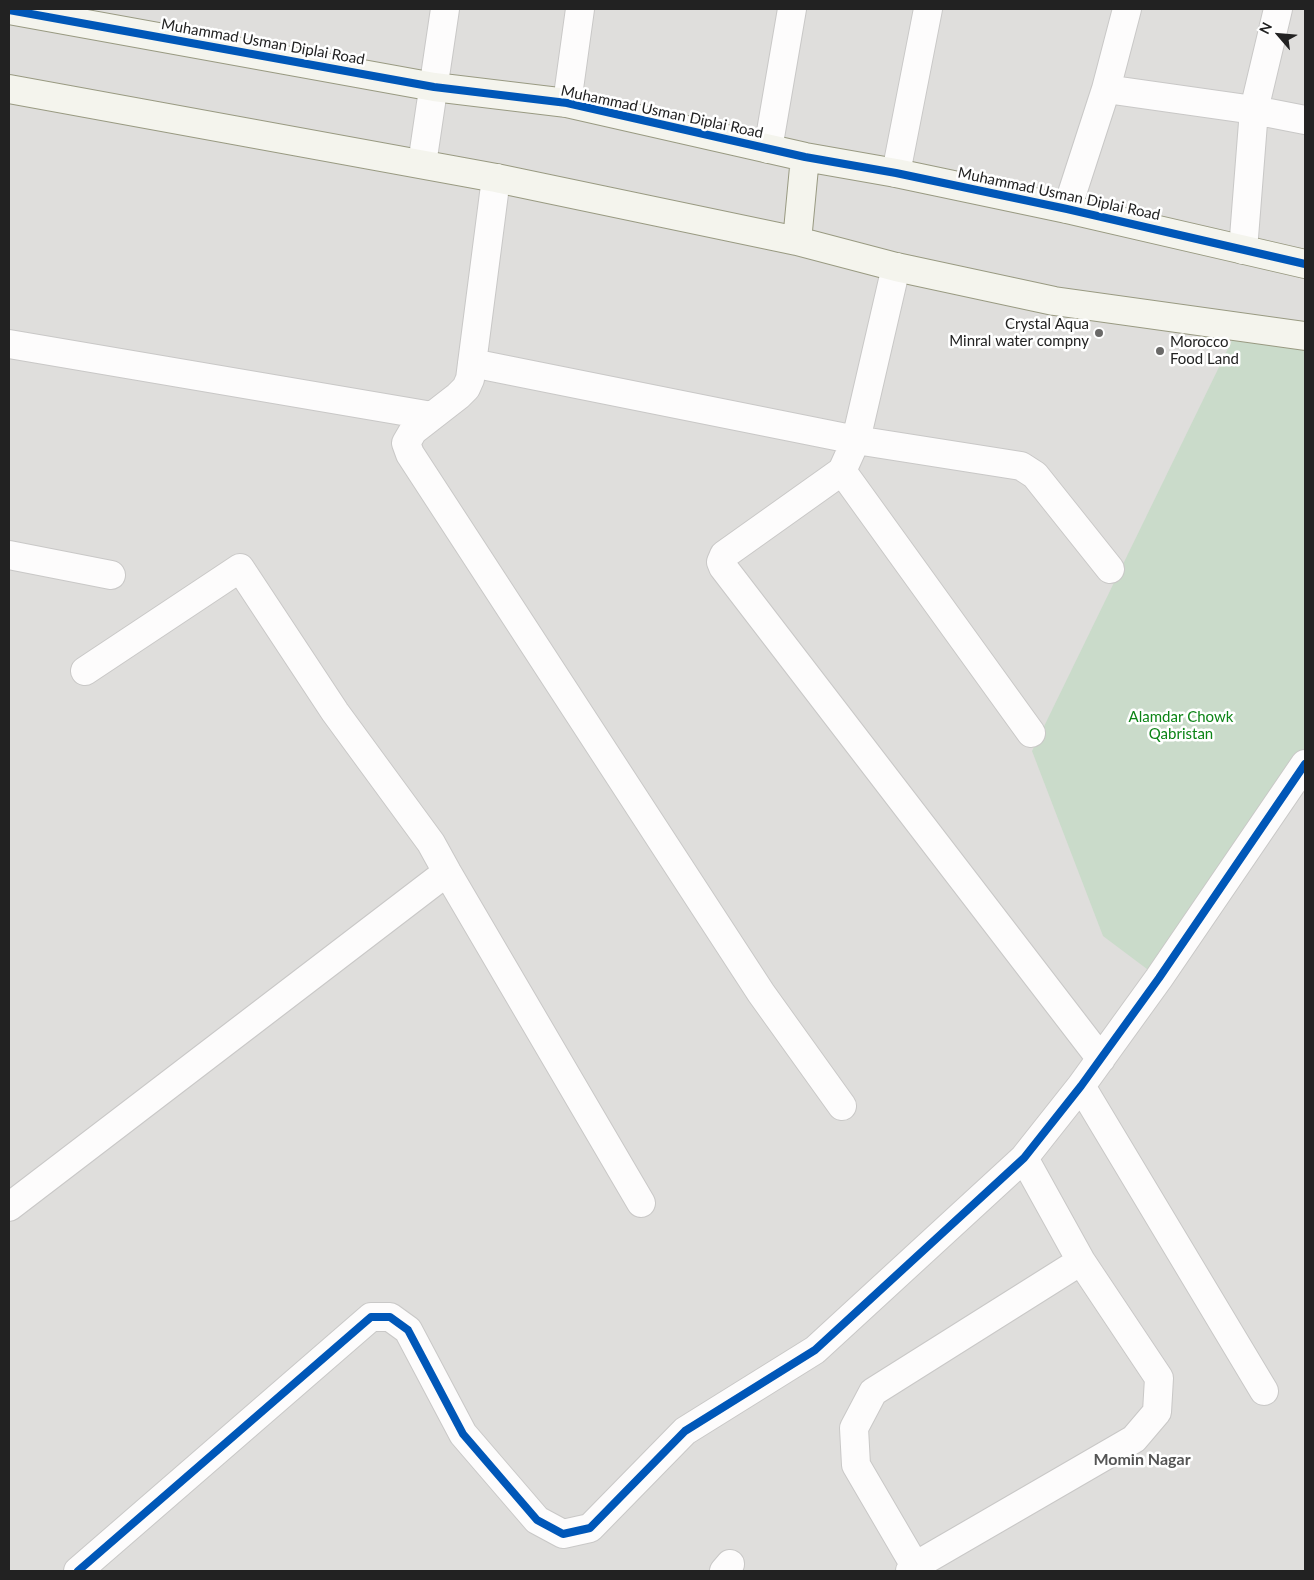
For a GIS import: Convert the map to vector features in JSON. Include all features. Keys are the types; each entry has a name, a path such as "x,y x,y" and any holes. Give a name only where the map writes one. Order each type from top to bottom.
{"street":[{"path":"422,164 445,9"},
{"path":"567,103 580,9"},
{"path":"768,149 792,9"},
{"path":"896,173 928,9"},
{"path":"1067,209 1106,89 1127,9"},
{"path":"1243,250 1254,110 1278,9"},
{"name":"Muhammad Usman Diplai Road","path":"9,10 434,87 567,103 805,157 896,173 1067,209 1305,264"},
{"path":"9,89 496,178 797,241 896,267 1054,301 1305,336"},
{"path":"1106,89 1254,110 1305,120"},
{"path":"797,241 805,157"},
{"path":"496,178 470,379 466,388 413,431 406,443 410,454 761,993 842,1106"},
{"path":"896,267 856,440 842,471 724,555 723,567 1101,1060"},
{"path":"9,344 432,416"},
{"path":"472,363 856,440 1021,466 1035,475 1110,569"},
{"path":"842,471 1031,733"},
{"path":"9,555 110,575"},
{"path":"85,670 240,568 335,712 431,843 446,872 641,1203"},
{"path":"78,1571 371,1317 390,1317 408,1330 463,1434 537,1520 564,1534 590,1528 685,1430 815,1350 1024,1158 1101,1060 1305,764"},
{"path":"9,1207 446,872"},
{"path":"1081,1086 1264,1390"},
{"path":"1024,1158 1081,1261 1159,1378 1157,1412 1134,1439 912,1569 856,1465 854,1428 873,1392 1081,1261"}],"shaded area":[{"path":"9,9 1305,9 1305,1571 9,1571"}],"green space":[{"name":"Alamdar Chowk Qabristan","path":"1239,326 1305,336 1305,764 1159,978 1103,936 1032,751"}],"cycle path":[{"path":"9,10 434,87 567,103 805,157 896,173 1067,209 1305,264"},
{"path":"78,1571 371,1317 390,1317 408,1330 463,1434 537,1520 563,1534 590,1528 685,1431 815,1350 1024,1158 1081,1086 1159,978 1305,764"}],"place":[{"name":"Crystal Aqua Minral water compny","path":"1099,333"},
{"name":"Morocco Food Land","path":"1160,351"}],"district":[{"name":"Momin Nagar","path":"1142,1460"}]}
